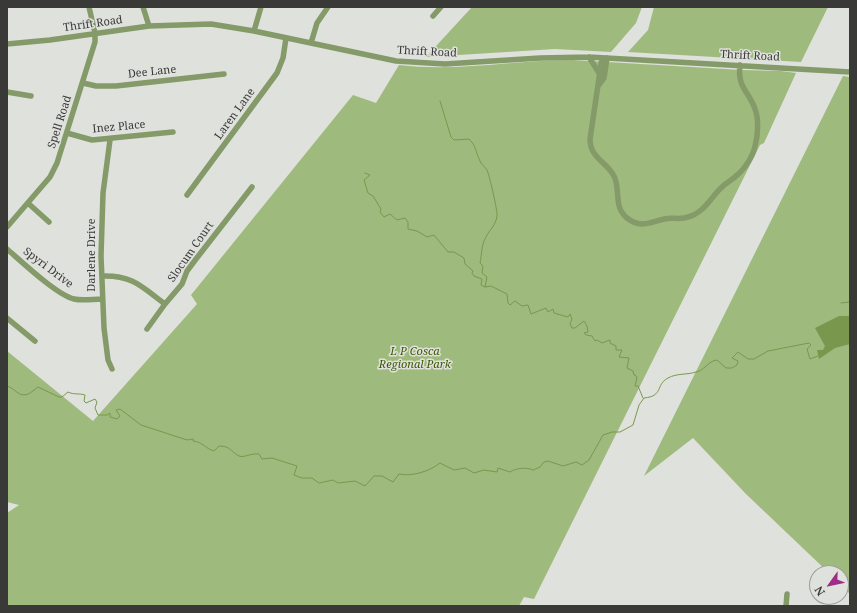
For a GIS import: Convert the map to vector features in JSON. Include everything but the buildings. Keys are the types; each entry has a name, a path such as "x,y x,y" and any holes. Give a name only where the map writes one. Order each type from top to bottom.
{"street":[{"name":"Spell Road","path":"7,227 28,204 53,172 83,84 95,42 95,33 90,7"},
{"path":"143,7 149,26"},
{"path":"254,30 260,7"},
{"path":"311,43 317,23 328,7"},
{"path":"433,16 441,7"},
{"name":"Thrift Road","path":"7,44 149,26 211,24 254,30 396,61 418,64 589,57 850,72"},
{"name":"Laren Lane","path":"187,195 277,73 283,58 286,38"},
{"path":"589,57 599,73"},
{"path":"604,58 599,73 590,148 595,157 610,170 614,177 617,185 618,203 622,212 633,222 644,225 666,219 688,218 707,205 721,188 744,168 755,146 757,116 755,108 740,82 740,65"},
{"path":"597,86 604,78 604,58"},
{"name":"Dee Lane","path":"83,84 96,86 116,86 224,74"},
{"path":"7,92 31,96"},
{"name":"Inez Place","path":"67,133 88,140 110,140 173,132"},
{"name":"Darlene Drive","path":"110,140 102,206 101,256 105,341 112,370"},
{"name":"Slocum Court","path":"147,329 182,284 187,271 252,187"},
{"path":"28,204 49,222"},
{"name":"Spyri Drive","path":"7,250 59,291 69,297 76,300 102,298"},
{"path":"102,276 117,276 133,280 165,304"},
{"path":"7,318 34,341"},
{"path":"786,606 787,594"}],"green space":[{"path":"472,7 642,7 636,23 611,52 555,49 426,57"},
{"path":"654,7 828,7 801,62 628,52 648,30"},
{"name":"L P Cosca Regional Park","path":"573,60 796,73 764,143 760,145 534,599 524,597 519,606 7,606 7,513 19,505 7,502 7,351 93,421 197,304 191,295 353,95 376,103 399,65 442,67"},
{"path":"843,76 850,77 850,594 849,565 821,565 746,494 693,438 644,476"}],"shaded area":[{"path":"839,316 850,316 850,344 835,348 819,359 817,350 823,350 825,346 815,328"}],"waterway":[{"path":"440,101 451,137 454,140 469,139 472,142 478,158 487,170 491,185 497,216 483,243 480,263 483,266 482,273 487,277 485,287"},
{"path":"365,173 370,175 364,180 368,193 373,196 381,209 380,212 384,217 390,214 397,220 405,218 408,222 408,229 417,231 427,237 434,235 448,252 454,252 464,258 465,264 473,271 472,273 474,276 482,279 481,285 485,287 491,286 507,294 508,303 510,305 515,301 522,306 528,305 531,314 546,308 548,312 553,309 554,313 568,317 570,314 572,319 570,324 572,328 575,328 584,321 588,332 584,333 586,335 592,336 595,341 597,340 602,343 610,340 610,343 616,346 616,350 622,350 619,357 629,358 627,368 633,371 634,375 637,377 635,386 638,386 643,398"},
{"path":"841,303 850,302"},
{"path":"7,386 22,395 25,395 38,387 59,397 62,397 68,392 85,395 84,401 86,403 95,399 97,402 95,408 98,415 107,415 110,413 110,417 117,419 120,416 116,410 120,409 141,425 187,440 193,439 193,441 214,451 219,446 223,446 239,456 259,454 262,459 272,458 297,466 294,475 302,478 312,478 319,483 333,480 338,483 355,481 365,486 374,476 382,476 393,482 399,474 409,475 421,473 440,463 454,470 465,468 474,473 484,470 497,472 498,468 510,472 522,468 533,470 540,467 544,462 548,461 563,466 576,462 582,465 589,460 603,435 612,432 620,432 633,425 639,405 644,398 650,397 657,393 664,381 668,378 675,375 699,371 711,362 717,360 726,368 732,368 737,365 738,361 732,358 738,352 748,359 754,359 768,351 809,343 811,345 807,349 810,359 818,356"}]}
